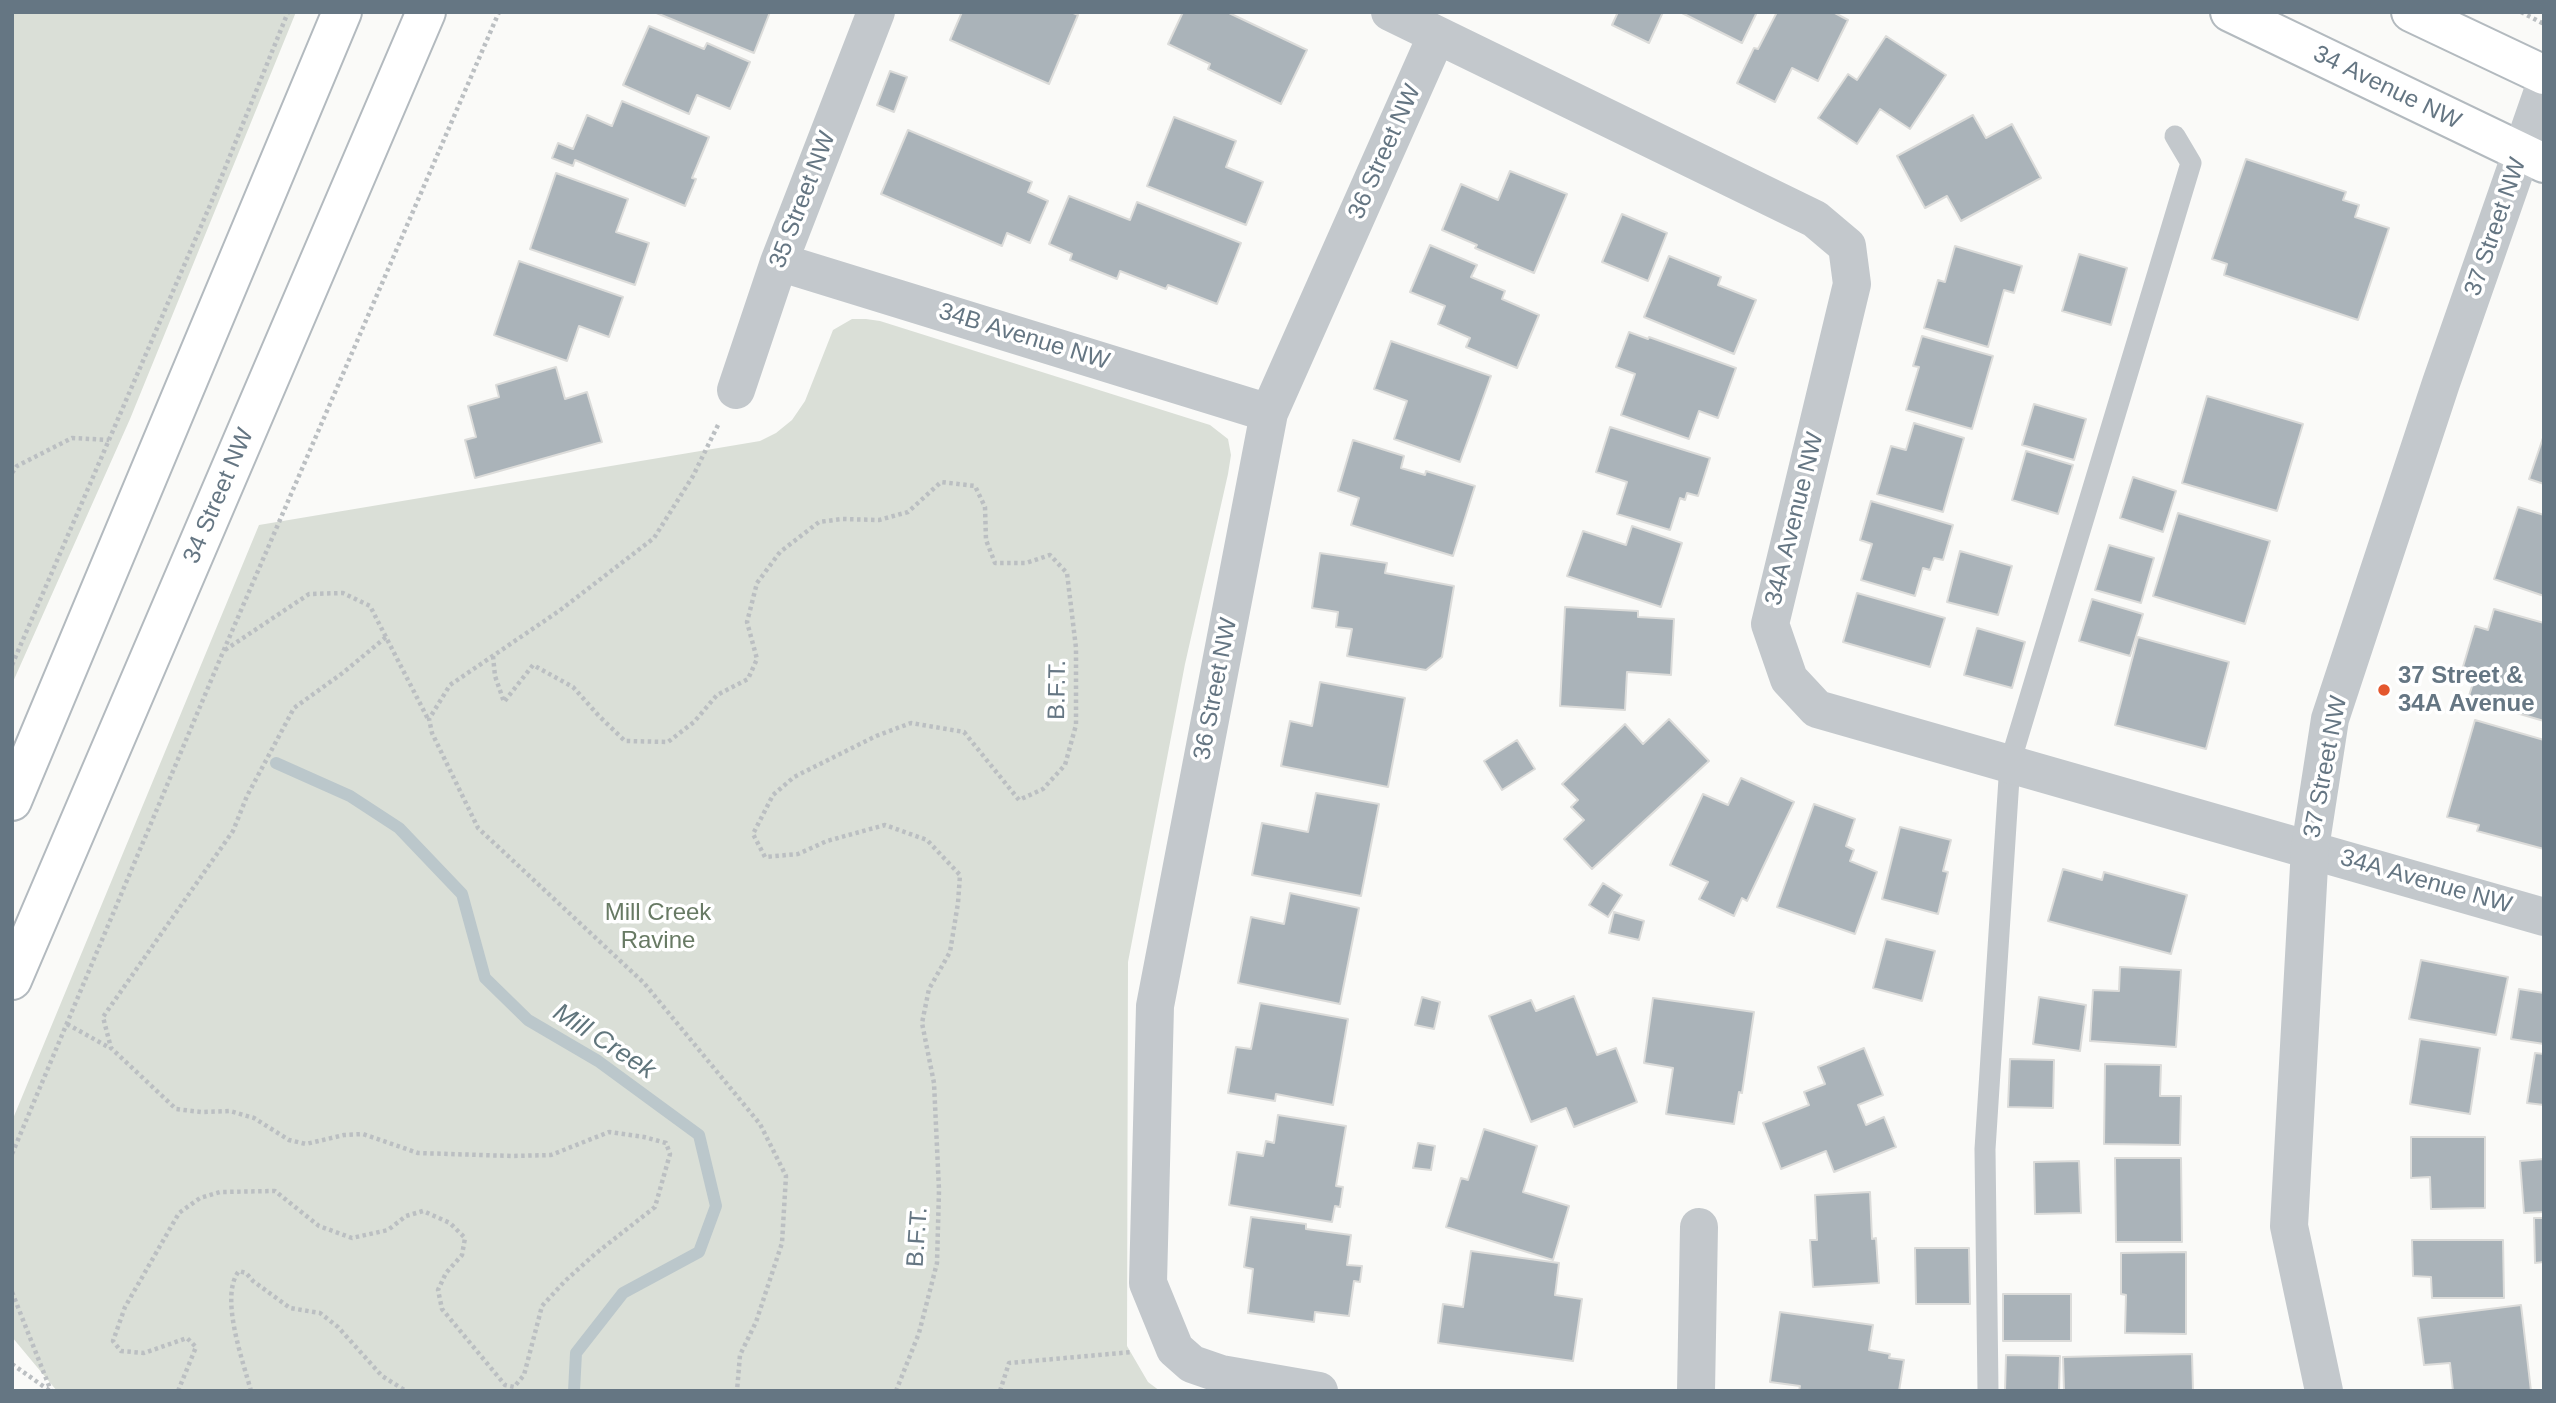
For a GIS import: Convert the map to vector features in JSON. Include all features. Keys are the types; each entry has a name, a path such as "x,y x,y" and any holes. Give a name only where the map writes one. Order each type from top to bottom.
{"main road":[{"path":"12,801 342,12"},
{"name":"34 Street NW","path":"12,981 426,12"},
{"name":"34 Avenue NW","path":"2230,12 2533,158"},
{"path":"2410,12 2544,75"}],"street":[{"name":"35 Street NW","path":"736,390 779,262 876,12"},
{"name":"34A Avenue NW","path":"1390,12 1436,37 1815,219 1847,246 1852,284 1769,624 1788,679 1817,709 2544,917"},
{"name":"36 Street NW","path":"1183,1356 1148,1283 1155,1006 1269,413 1436,37"},
{"name":"37 Street NW","path":"2324,1391 2289,1226 2310,848 2330,719 2441,383 2533,158 2544,88"},
{"name":"34B Avenue NW","path":"779,262 1269,413"},
{"path":"1696,1391 1699,1227"},
{"path":"1183,1356 1245,1379 1319,1391"}],"lane":[{"path":"1988,1391 1986,1149 2010,763 2191,163 2175,135"}],"path":[{"path":"12,664 211,203 288,12"},
{"path":"12,1154 223,652 499,12"},
{"path":"2521,12 2544,24"},
{"path":"429,719 450,685 559,611 654,538 693,476 736,390"},
{"path":"12,473 17,466 72,438 109,440"},
{"name":"B.F.T.","path":"493,656 495,676 505,702 533,665 573,687 625,741 668,742 694,722 717,695 748,680 757,659 747,622 757,583 780,552 819,522 842,519 879,520 908,512 941,482 975,486 985,507 986,540 995,563 1026,563 1050,555 1067,573 1076,648 1076,725 1065,765 1043,789 1019,800 964,732 911,723 876,736 794,777 773,795 753,834 765,857 798,854 827,841 885,825 927,840 960,875 950,952 929,989 922,1023 934,1083 939,1189 937,1263 919,1333 896,1391"},
{"path":"223,652 309,594 343,593 370,606 429,719 432,733 478,828 644,983 760,1124 786,1175 782,1243 755,1322 740,1355 737,1391"},
{"path":"111,1048 103,1017 233,831 247,796 294,708 386,638"},
{"path":"66,1024 111,1048 176,1109 230,1111 254,1118 289,1140 306,1144 344,1135 363,1134 418,1153 551,1156 609,1132 666,1143 670,1154 655,1207 595,1254 542,1306 524,1375 514,1387 505,1385 442,1309 438,1290 446,1273 461,1255 465,1238 450,1223 423,1211 406,1216 388,1230 352,1238 319,1226 275,1191 220,1192 200,1198 179,1213 125,1307 113,1341 121,1351 144,1353 187,1338 196,1347 178,1391"},
{"path":"251,1391 230,1296 233,1278 239,1270 290,1308 320,1313 338,1327 382,1376 406,1391"},
{"path":"12,1292 50,1391"},
{"path":"1000,1391 1009,1363 1183,1356"},
{"path":"12,1364 50,1391"}],"green space":[{"path":"12,12 296,12 130,419 12,684"},
{"name":"Mill Creek Ravine","path":"852,319 880,321 1210,425 1228,439 1231,455 1228,474 1185,664 1128,962 1127,1346 1148,1382 1160,1391 57,1391 12,1337 12,1121 259,525 760,441 792,420 805,401 833,330"}],"building":[{"path":"654,12 770,12 754,53"},
{"path":"962,12 1071,12 1078,15 1049,84 950,40"},
{"path":"1183,12 1227,12 1307,50 1281,104 1208,69 1210,64 1168,44"},
{"path":"1618,12 1663,12 1649,43 1612,25"},
{"path":"1680,12 1757,12 1742,43"},
{"path":"1777,12 1833,12 1848,20 1818,81 1792,68 1775,102 1737,83 1754,48 1758,49"},
{"path":"649,26 704,49 707,43 750,62 730,109 697,95 689,114 623,85"},
{"path":"1886,36 1946,75 1910,129 1880,109 1857,144 1818,118 1848,74 1857,80"},
{"path":"890,71 907,77 894,112 877,105"},
{"path":"622,101 709,137 692,178 696,179 685,206 575,160 573,166 552,158 558,143 573,149 587,115 612,126"},
{"path":"1973,115 1986,138 2012,124 2041,178 1961,221 1947,196 1925,208 1897,156"},
{"path":"1174,117 1236,141 1226,167 1263,182 1246,225 1147,186"},
{"path":"908,130 1032,182 1028,192 1048,201 1030,243 1007,233 1002,246 881,194"},
{"path":"2246,159 2346,192 2343,200 2359,205 2355,217 2389,228 2358,320 2224,275 2227,264 2212,259"},
{"path":"1510,171 1567,194 1534,273 1475,248 1477,245 1442,230 1461,184 1498,200"},
{"path":"556,173 628,199 616,232 649,243 635,285 530,249"},
{"path":"1069,196 1130,220 1137,202 1241,243 1217,304 1168,285 1166,289 1120,271 1117,279 1070,260 1072,254 1049,244"},
{"path":"1622,214 1667,233 1648,281 1602,262"},
{"path":"1430,245 1477,265 1471,277 1505,291 1502,299 1539,315 1517,368 1466,347 1470,338 1438,324 1445,306 1410,292"},
{"path":"1955,246 2022,266 2014,293 2004,290 1988,347 1924,328 1938,280 1945,282"},
{"path":"2079,254 2127,268 2111,325 2062,311"},
{"path":"1669,256 1721,277 1718,285 1756,300 1734,354 1644,317"},
{"path":"519,261 623,297 609,337 579,326 567,361 494,335"},
{"path":"1629,332 1736,368 1718,418 1699,411 1689,439 1621,415 1635,374 1616,367"},
{"path":"1922,336 1993,356 1972,429 1906,410 1919,367 1913,366"},
{"path":"1391,341 1491,376 1460,462 1394,439 1407,401 1374,389"},
{"path":"556,367 565,399 587,392 602,442 475,478 465,440 476,437 468,406 499,397 496,385"},
{"path":"2207,396 2303,424 2277,511 2182,483"},
{"path":"2034,404 2086,419 2074,460 2022,445"},
{"path":"1914,423 1964,438 1943,512 1877,494 1891,446 1906,450"},
{"path":"1610,427 1710,458 1698,496 1687,493 1685,500 1680,498 1670,530 1617,514 1627,482 1596,472"},
{"path":"2544,435 2544,484 2529,479"},
{"path":"1353,440 1404,456 1401,468 1425,475 1426,471 1475,486 1453,556 1351,525 1359,498 1338,491"},
{"path":"2026,451 2073,465 2058,514 2012,500"},
{"path":"2133,477 2176,491 2163,532 2120,518"},
{"path":"1871,501 1953,525 1943,560 1934,558 1930,570 1923,568 1915,596 1861,580 1872,544 1860,540"},
{"path":"2518,507 2544,515 2544,596 2494,579"},
{"path":"2178,513 2270,541 2245,624 2153,596"},
{"path":"1632,526 1682,543 1661,607 1567,576 1583,531 1626,545"},
{"path":"2109,545 2154,558 2141,603 2095,590"},
{"path":"1960,551 2012,566 1998,615 1947,602"},
{"path":"1320,553 1387,563 1385,573 1454,586 1442,657 1426,670 1347,656 1352,629 1336,627 1338,612 1312,608"},
{"path":"1857,593 1945,618 1930,667 1843,642"},
{"path":"2092,599 2143,614 2130,656 2079,641"},
{"path":"1565,607 1638,611 1638,617 1674,619 1671,675 1627,672 1625,710 1560,706"},
{"path":"2494,609 2544,623 2544,721 2468,699 2474,680 2460,677 2475,626 2488,630"},
{"path":"1977,628 2025,642 2012,688 1964,675"},
{"path":"2138,637 2229,662 2206,749 2115,725"},
{"path":"1320,682 1405,698 1388,787 1281,766 1290,721 1312,726"},
{"path":"1669,719 1709,761 1592,869 1564,839 1584,820 1571,807 1578,800 1562,784 1625,724 1643,744"},
{"path":"2475,720 2544,740 2544,849 2477,831 2479,825 2447,817"},
{"path":"1517,740 1535,769 1502,790 1484,761"},
{"path":"1741,778 1794,802 1747,901 1742,898 1734,916 1699,899 1708,882 1670,865 1703,794 1728,805"},
{"path":"1316,793 1379,804 1361,896 1252,875 1262,823 1308,832"},
{"path":"1814,804 1855,819 1846,846 1854,850 1850,861 1877,872 1855,934 1777,907"},
{"path":"1900,827 1951,840 1943,871 1948,872 1938,914 1882,899"},
{"path":"2063,869 2102,880 2104,872 2187,895 2171,954 2048,921"},
{"path":"1603,883 1622,895 1608,917 1589,905"},
{"path":"1290,893 1359,908 1340,1004 1238,983 1251,917 1284,924"},
{"path":"1614,912 1644,921 1639,940 1609,933"},
{"path":"1886,939 1935,951 1922,1001 1873,988"},
{"path":"2421,960 2508,977 2496,1035 2409,1019"},
{"path":"2120,967 2181,970 2176,1047 2090,1041 2093,990 2119,991"},
{"path":"2519,989 2544,993 2544,1044 2511,1039"},
{"path":"1574,996 1597,1055 1616,1048 1637,1102 1574,1127 1566,1108 1531,1122 1489,1016 1531,1000 1536,1011"},
{"path":"1422,997 1440,1002 1434,1029 1415,1025"},
{"path":"2039,997 2086,1005 2080,1051 2033,1044"},
{"path":"1653,998 1754,1012 1742,1093 1739,1092 1734,1124 1666,1114 1673,1068 1644,1063"},
{"path":"1260,1003 1348,1019 1333,1105 1276,1094 1275,1101 1228,1093 1236,1047 1251,1049"},
{"path":"2420,1039 2480,1048 2470,1114 2410,1104"},
{"path":"1864,1048 1883,1095 1858,1105 1866,1125 1884,1117 1896,1147 1834,1172 1826,1151 1781,1169 1763,1123 1809,1105 1804,1092 1825,1084 1818,1067"},
{"path":"2535,1053 2544,1054 2544,1105 2527,1103"},
{"path":"2010,1059 2054,1060 2053,1108 2008,1107"},
{"path":"2105,1064 2161,1065 2160,1096 2181,1096 2180,1145 2104,1144"},
{"path":"1278,1115 1346,1126 1336,1186 1343,1187 1340,1207 1335,1206 1332,1222 1229,1205 1237,1152 1263,1156 1266,1141 1274,1143"},
{"path":"1484,1129 1537,1146 1523,1192 1569,1206 1553,1260 1446,1227 1461,1178 1468,1180"},
{"path":"2411,1137 2485,1137 2485,1208 2431,1209 2430,1177 2411,1178"},
{"path":"1418,1143 1435,1146 1431,1170 1413,1168"},
{"path":"2115,1158 2181,1158 2182,1242 2116,1242"},
{"path":"2544,1159 2544,1212 2524,1213 2520,1161"},
{"path":"2079,1161 2081,1213 2035,1214 2034,1162"},
{"path":"1870,1192 1872,1239 1876,1238 1879,1283 1813,1287 1810,1240 1817,1240 1815,1195"},
{"path":"1251,1217 1306,1224 1306,1229 1351,1235 1347,1265 1362,1266 1360,1282 1354,1281 1349,1316 1315,1312 1314,1322 1248,1313 1253,1269 1244,1267"},
{"path":"2534,1218 2544,1218 2544,1262 2535,1263"},
{"path":"2412,1240 2503,1240 2504,1298 2432,1298 2431,1277 2413,1276"},
{"path":"1915,1248 1969,1248 1970,1304 1916,1304"},
{"path":"1471,1251 1559,1263 1555,1295 1582,1299 1573,1361 1438,1343 1443,1304 1463,1307"},
{"path":"2186,1252 2186,1334 2125,1333 2126,1295 2121,1294 2121,1253"},
{"path":"2003,1294 2071,1294 2071,1341 2003,1341"},
{"path":"2521,1305 2531,1391 2453,1391 2450,1363 2424,1365 2418,1318"},
{"path":"1780,1312 1873,1325 1869,1350 1890,1354 1889,1358 1904,1360 1899,1391 1799,1391 1800,1386 1770,1382"},
{"path":"2192,1354 2193,1391 2064,1391 2063,1357"},
{"path":"2006,1355 2060,1356 2059,1391 2005,1391"}],"waterway":[{"name":"Mill Creek","path":"276,763 350,796 399,828 462,894 485,978 528,1020 598,1061 699,1135 716,1206 699,1252 623,1293 576,1353 574,1391"}],"place":[{"name":"37 Street & 34A Avenue","path":"2384,690"}]}
